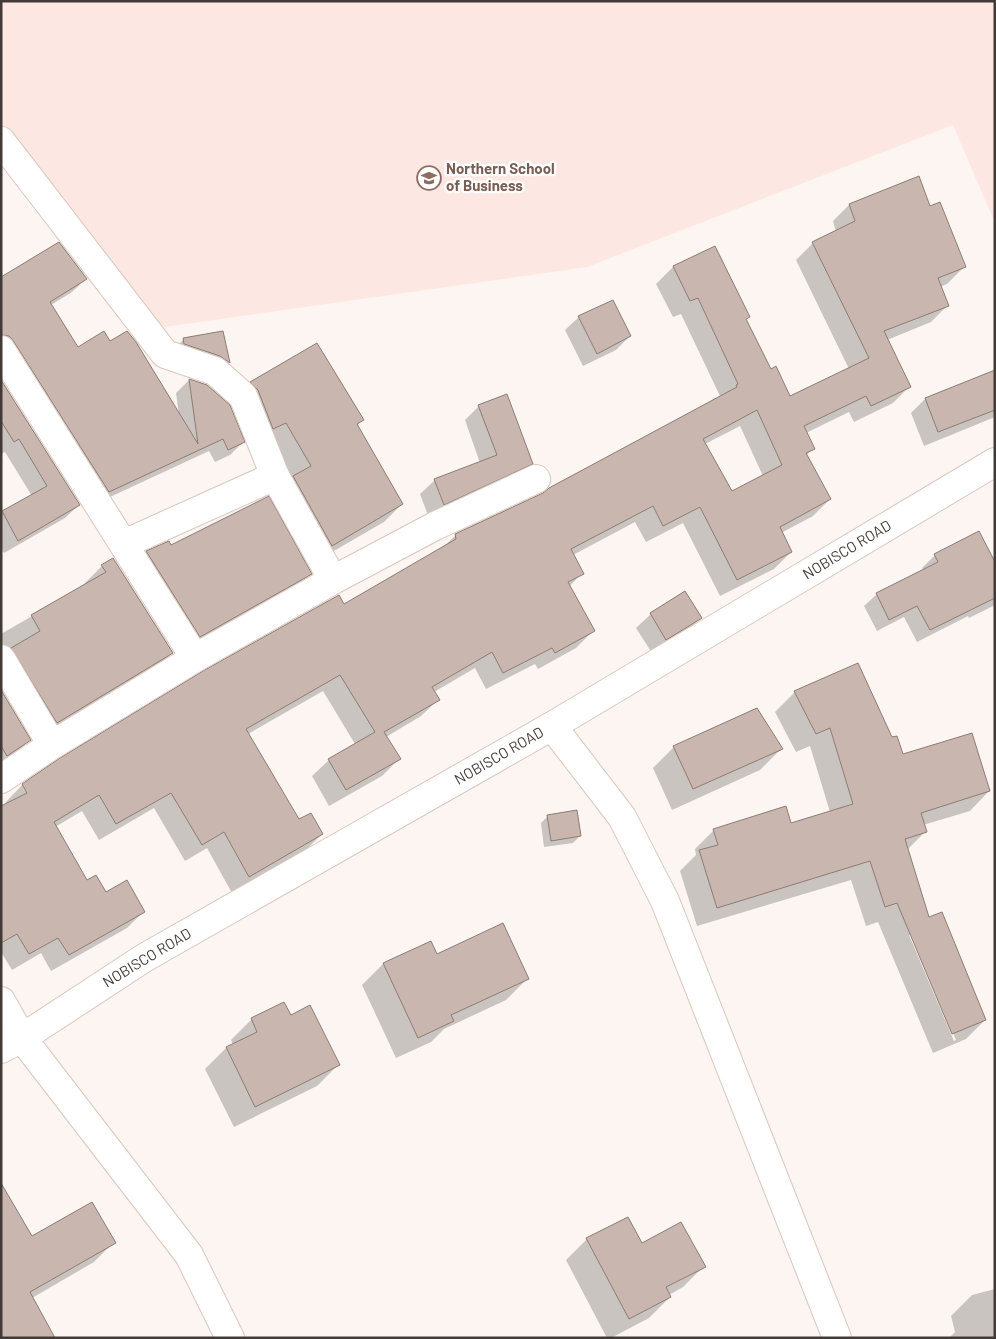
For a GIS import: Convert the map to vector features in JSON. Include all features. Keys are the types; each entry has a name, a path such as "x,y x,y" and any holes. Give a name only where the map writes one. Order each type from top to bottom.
{"street":[{"path":"1,142 165,354 215,371 243,396 275,476 333,580"},
{"path":"1,350 195,658"},
{"name":"NOBISCO ROAD","path":"12,1043 144,958 552,726 995,462"},
{"path":"124,544 275,476"},
{"path":"1,780 52,745 195,658 333,580 435,526 536,479"},
{"path":"1,660 52,745"},
{"path":"552,726 622,817 665,901 837,1338"},
{"path":"1,1001 12,1043 189,1256 230,1338"}],"shaded area":[{"name":"Northern School of Business","path":"1,1 995,1 995,223 953,125 587,267 158,328 1,124"}],"building":[{"path":"919,176 930,206 940,202 966,267 938,278 949,306 884,331 911,387 871,406 866,396 804,426 815,449 806,453 831,499 780,527 792,552 737,580 700,507 663,526 653,506 571,549 584,574 568,582 595,631 555,653 552,648 503,673 492,652 432,687 440,700 384,732 401,759 346,790 328,759 375,732 340,675 246,729 299,819 311,813 323,834 249,877 224,832 202,845 171,793 116,824 99,795 54,822 87,880 96,875 106,892 127,880 145,912 69,955 58,938 29,954 17,934 1,943 1,806 27,793 22,784 60,758 203,671 339,595 344,604 456,539 455,534 543,493 549,488 737,387 736,385 738,384 698,298 690,301 673,266 715,246 750,317 746,319 771,369 776,366 790,396 869,358 812,242 855,221 849,204","holes":["757,410 782,465 732,491 703,439"]},
{"path":"59,242 87,279 50,302 78,347 104,331 110,341 127,331 136,342 198,444 189,379 207,385 230,405 245,442 228,450 223,439 109,492 14,342 9,336 1,335 1,277"},
{"path":"613,300 631,336 597,354 578,316"},
{"path":"223,331 230,363 220,356 184,344 183,338"},
{"path":"317,343 364,420 357,424 403,504 332,546 293,476 311,466 286,423 273,429 258,390 250,382"},
{"path":"995,370 995,410 938,432 925,398"},
{"path":"1,380 80,505 18,541 2,511 47,486 19,439 14,442 1,421"},
{"path":"507,394 533,464 444,505 434,479 497,455 478,405"},
{"path":"269,496 312,574 200,637 146,551 169,541 171,545"},
{"path":"979,531 995,562 995,598 930,630 917,606 889,620 876,593 938,562 934,554"},
{"path":"113,558 173,653 57,723 11,648 40,631 31,615 106,572 101,565"},
{"path":"685,591 702,618 666,640 650,613"},
{"path":"858,663 892,737 897,736 903,754 972,733 990,791 921,813 927,832 905,839 929,917 942,912 986,1020 952,1034 897,903 885,907 870,861 717,908 699,850 718,845 713,829 786,806 791,823 853,804 830,728 816,734 794,691"},
{"path":"1,690 31,740 7,756 1,746"},
{"path":"757,708 783,749 693,789 673,746"},
{"path":"577,810 581,836 551,841 547,815"},
{"path":"503,923 529,979 451,1015 454,1021 418,1038 383,963 431,941 437,954"},
{"path":"284,1002 291,1015 310,1005 340,1065 255,1107 226,1047 257,1032 251,1018"},
{"path":"1,1183 32,1236 92,1202 116,1243 30,1292 55,1338 1,1338"},
{"path":"628,1217 642,1243 681,1222 706,1267 666,1287 671,1297 629,1319 586,1238"}],"place":[{"name":"Northern School of Business","path":"429,178"}]}
